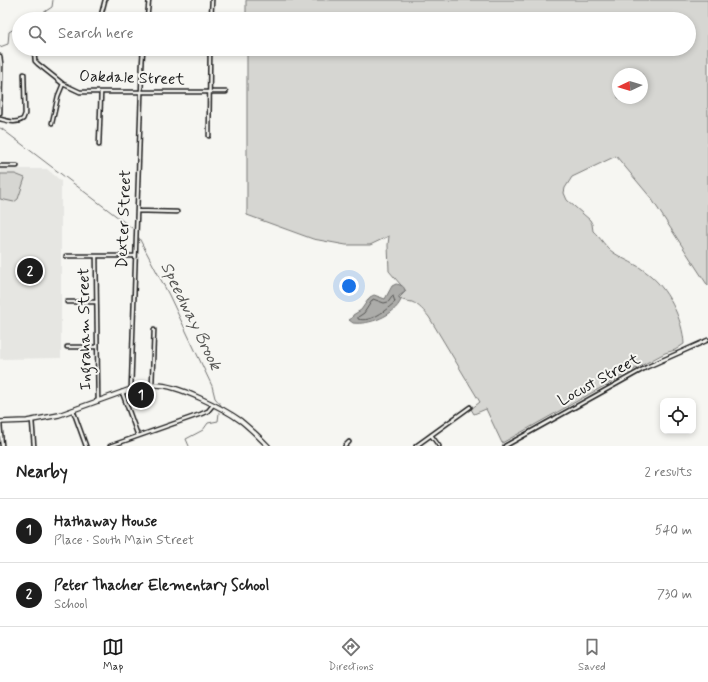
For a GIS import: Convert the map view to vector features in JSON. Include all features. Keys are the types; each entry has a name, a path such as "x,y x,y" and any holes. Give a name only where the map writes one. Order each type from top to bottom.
{"main road":[{"path":"0,423 32,420 59,415 131,389 152,385 172,388 213,405 240,420 268,446"}],"street":[{"path":"102,12 105,0"},
{"path":"148,12 149,0"},
{"path":"211,12 212,0"},
{"path":"0,56 0,113"},
{"name":"Oakdale Street","path":"35,56 35,61 63,84 80,92 226,92"},
{"name":"Dexter Street","path":"131,389 144,56"},
{"path":"209,136 210,56"},
{"path":"0,119 6,121 18,121 23,119 24,74"},
{"path":"52,123 58,96 63,84"},
{"path":"99,145 100,92"},
{"path":"0,166 17,166"},
{"path":"137,211 177,212"},
{"path":"66,256 135,256"},
{"name":"Ingraham Street","path":"96,256 96,347 98,401"},
{"path":"67,302 96,302"},
{"path":"152,385 154,330"},
{"name":"Locust Street","path":"505,446 648,367 708,340"},
{"path":"67,347 96,347"},
{"path":"122,392 138,436"},
{"path":"110,446 201,414 208,411 213,405"},
{"path":"416,446 470,407"},
{"path":"73,410 86,446"},
{"path":"32,420 34,446"},
{"path":"0,423 2,446"},
{"path":"431,435 439,446"},
{"path":"345,446 349,442"}],"shaded area":[{"path":"246,0 708,0 708,286 651,198 616,156 572,177 565,188 564,193 567,200 590,220 593,231 611,251 635,264 654,278 661,286 672,304 681,324 684,344 675,350 665,353 622,376 502,443 486,409 474,414 471,409 480,402 429,317 415,303 399,298 406,291 389,271 389,236 370,245 346,245 313,239 247,215 247,56 696,56 696,12 246,12"},
{"path":"0,169 47,169 61,181 61,358 0,359"},
{"path":"0,174 15,174 25,178 18,199 14,202 0,199"}],"water":[{"path":"396,284 401,285 405,292 399,296 399,299 401,300 393,311 373,321 353,323 349,320 353,315 361,310 370,297 374,295 385,299 392,286"}],"waterway":[{"name":"Speedway Brook","path":"44,12 52,7 53,0"},
{"name":"Speedway Brook","path":"0,47 8,44 9,32 12,30"},
{"name":"Speedway Brook","path":"0,128 132,228"},
{"name":"Speedway Brook","path":"139,238 169,295 212,386 215,398 221,405"},
{"name":"Speedway Brook","path":"189,446 186,439 203,430 208,423 218,421 219,413"}],"place":[{"name":"Peter Thacher Elementary School","path":"30,271"},
{"name":"Hathaway House","path":"141,395"}]}
